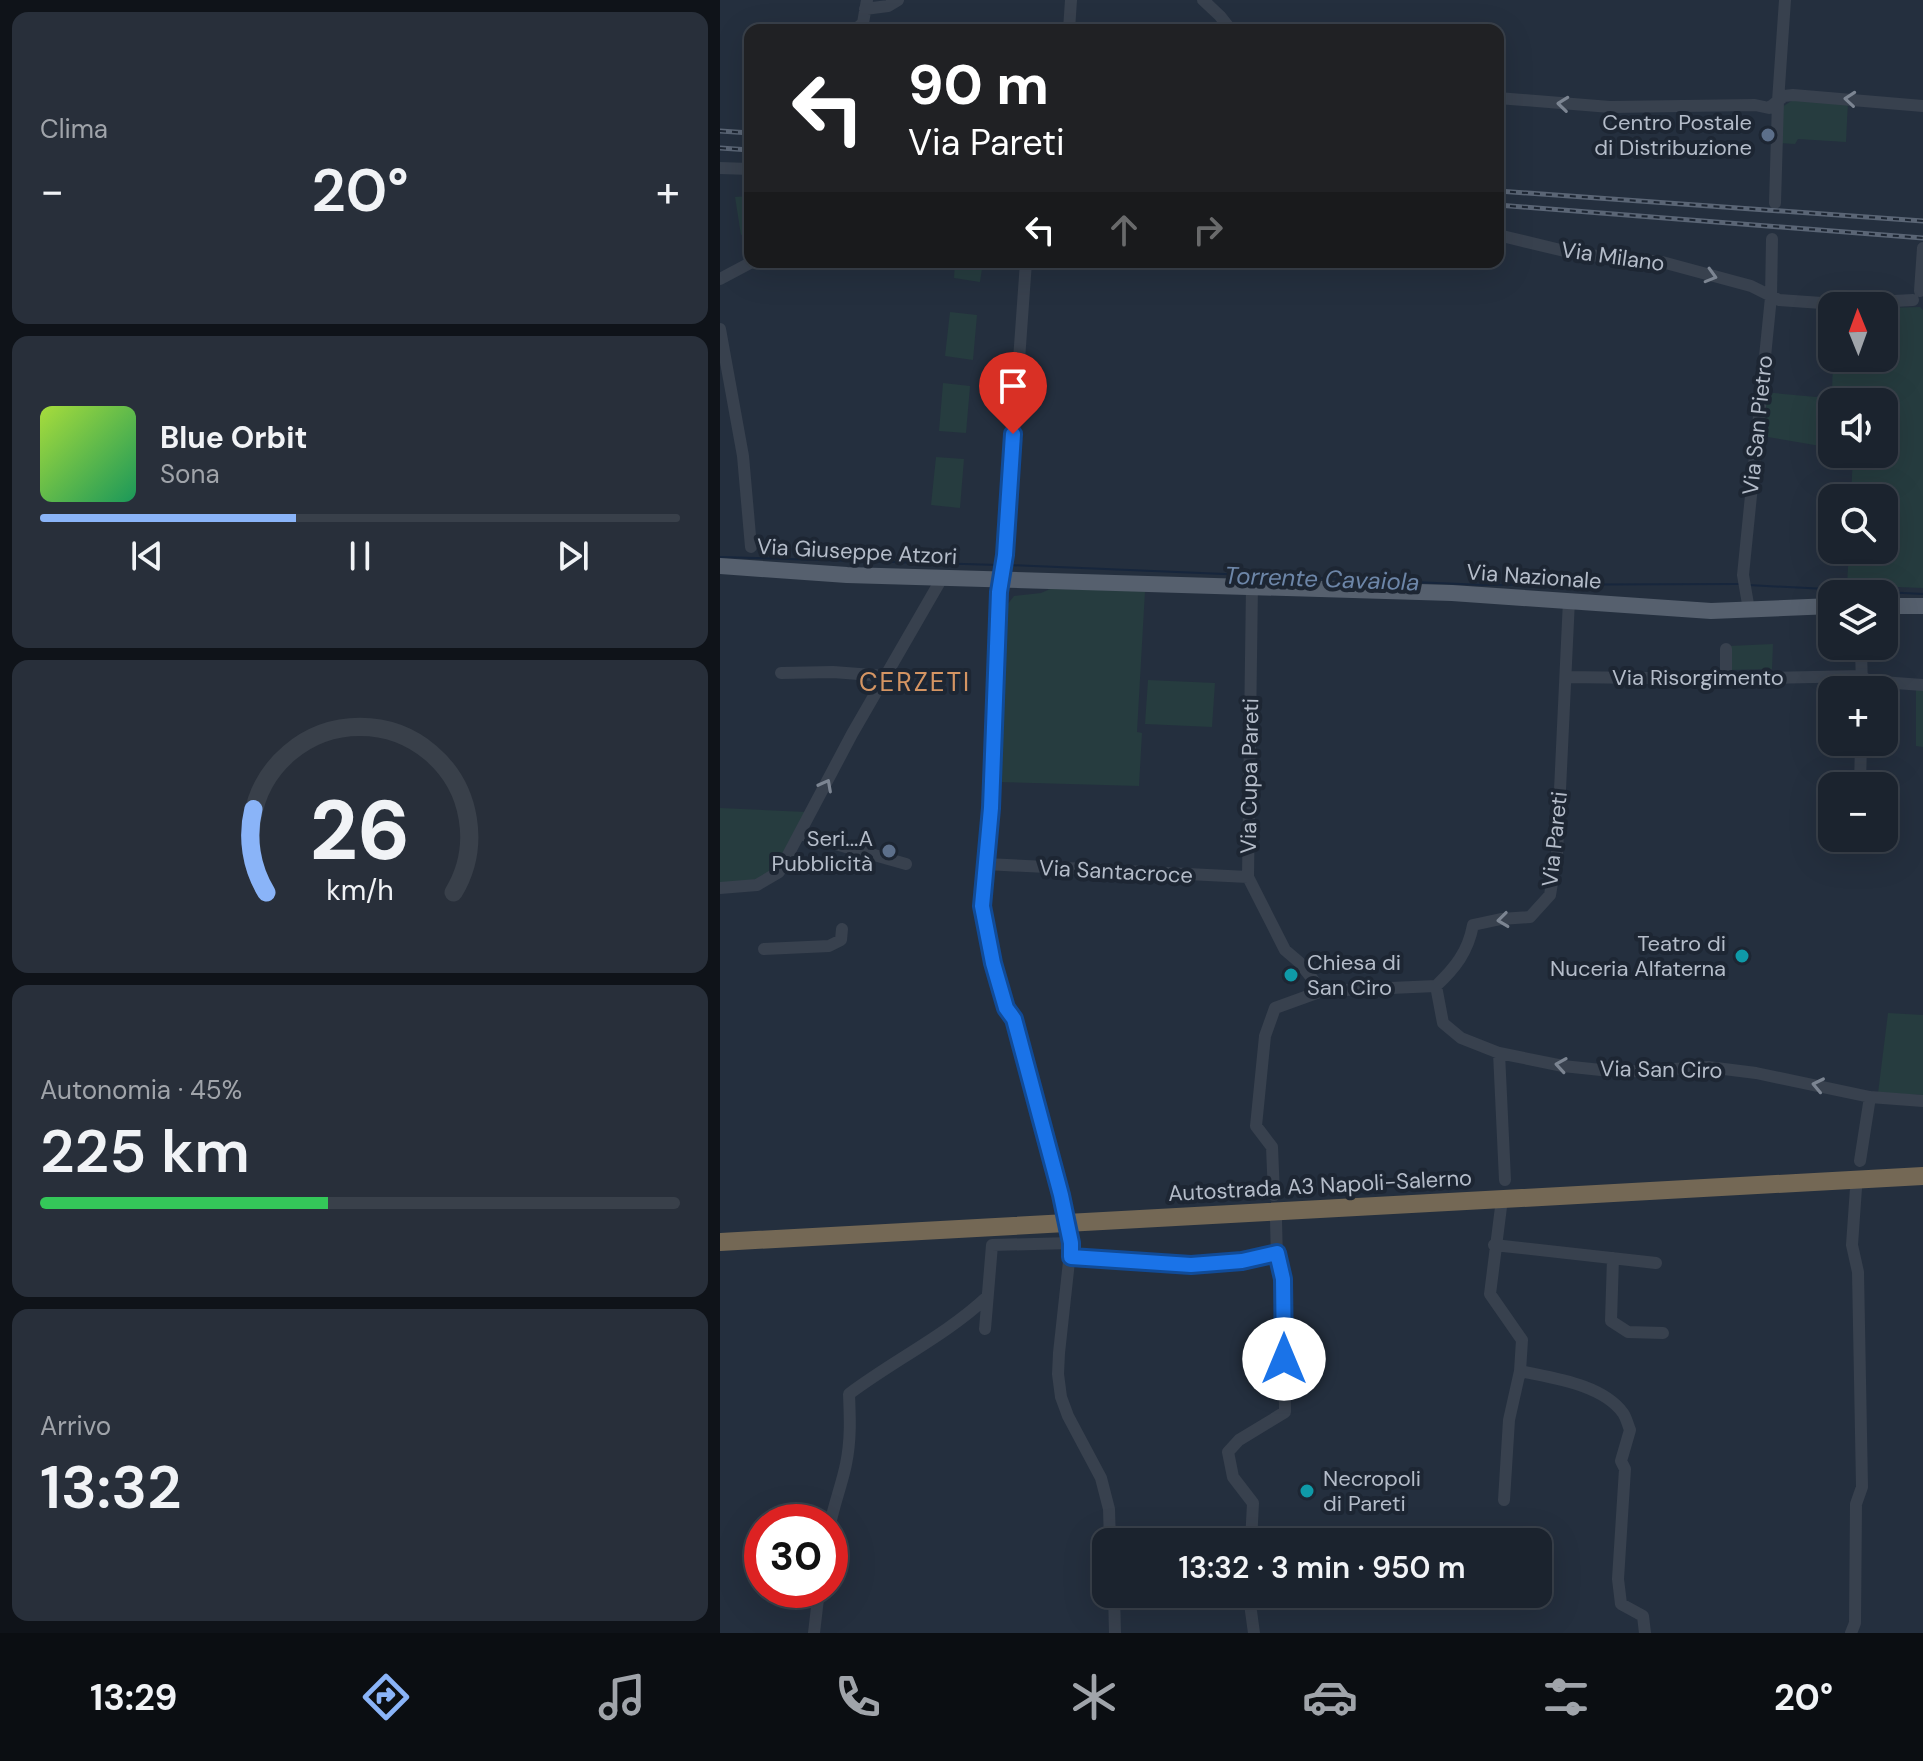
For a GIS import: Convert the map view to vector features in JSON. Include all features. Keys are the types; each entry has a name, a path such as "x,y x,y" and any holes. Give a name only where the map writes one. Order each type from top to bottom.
{"highway":[{"name":"Autostrada A3 Napoli-Salerno","path":"720,1231 1923,1165"},
{"name":"Autostrada A3 Napoli-Salerno","path":"720,1242 1923,1176"}],"main road":[{"name":"Via Giuseppe Atzori","path":"720,566 942,578 999,577"},
{"name":"Via Nazionale","path":"999,577 1452,593 1711,611 1748,604 1818,606"},
{"path":"1898,606 1923,606"}],"street":[{"path":"864,24 866,4 875,10 898,0"},
{"path":"1069,24 1071,0"},
{"path":"1203,0 1225,24"},
{"path":"1775,203 1785,0"},
{"path":"1504,98 1610,107 1755,105 1769,108 1784,96 1793,95 1923,106"},
{"path":"720,168 744,169"},
{"name":"Via Milano","path":"1504,236 1577,254 1662,262 1751,286 1771,297 1809,303 1836,304 1920,297"},
{"name":"Via San Pietro","path":"1748,604 1743,575 1771,297 1772,239"},
{"path":"1920,297 1923,248"},
{"path":"720,279 744,266"},
{"path":"1026,268 1005,555 999,577 991,808 982,906 993,963 1006,1008 1014,1019 1061,1195 1071,1250 1058,1374 1068,1416 1101,1478 1109,1509 1110,1528"},
{"path":"720,329 743,456 751,547"},
{"path":"720,888 751,886 779,872 942,578"},
{"name":"Via Cupa Pareti","path":"1252,585 1248,877 1285,950 1322,991"},
{"name":"Via Pareti","path":"1436,986 1458,965 1470,941 1473,925 1530,917 1550,895 1557,853 1569,600"},
{"path":"1726,649 1726,679"},
{"path":"1861,660 1862,676"},
{"path":"781,673 833,672 885,676"},
{"name":"Via Risorgimento","path":"1566,677 1818,677"},
{"name":"Via Risorgimento","path":"1898,683 1923,685"},
{"path":"800,834 906,864"},
{"name":"Via Santacroce","path":"985,864 1248,877"},
{"path":"764,949 829,946 841,940 842,929"},
{"path":"1274,1195 1272,1147 1256,1126 1265,1036 1275,1008 1322,991 1436,986"},
{"name":"Via San Ciro","path":"1436,986 1443,1023 1461,1038 1499,1053 1563,1066 1620,1072 1708,1067 1756,1073 1870,1097 1923,1101"},
{"path":"1499,1053 1505,1180"},
{"path":"1860,1161 1870,1097"},
{"path":"1851,1633 1855,1623 1856,1504 1862,1487 1858,1272 1852,1245 1856,1188"},
{"path":"1501,1207 1490,1294 1522,1340 1520,1371 1509,1420 1504,1500"},
{"path":"1252,1528 1253,1503 1233,1477 1228,1452 1239,1440 1285,1412 1284,1289 1277,1253 1276,1220"},
{"path":"985,1329 992,1245 1071,1250 1191,1265 1242,1261 1277,1253"},
{"path":"1494,1245 1656,1263"},
{"path":"1613,1258 1611,1321 1628,1332 1663,1333"},
{"path":"834,1504 846,1466 851,1429 849,1394 881,1370 948,1330 987,1297"},
{"path":"1520,1371 1597,1392 1623,1412 1630,1430 1621,1461 1625,1469 1618,1579 1621,1604 1643,1616 1645,1633"},
{"path":"814,1633 817,1608"},
{"path":"1114,1608 1115,1633"},
{"path":"1251,1608 1254,1633"}],"green space":[{"path":"1796,98 1848,101 1846,142 1798,139 1795,144 1780,143 1782,107"},
{"path":"744,196 744,234 741,235 735,197"},
{"path":"955,268 982,268 980,282 954,278"},
{"path":"1920,307 1923,310 1923,588 1898,587 1898,580 1847,580 1848,564 1898,564 1898,484 1852,484 1852,468 1898,468 1898,388 1832,388 1833,372 1898,372 1898,308"},
{"path":"950,312 977,315 973,360 945,356"},
{"path":"943,383 970,386 966,433 939,431"},
{"path":"1763,392 1816,397 1818,446 1756,435"},
{"path":"936,457 964,459 960,508 931,505"},
{"path":"1050,589 1145,591 1137,732 1142,733 1139,786 998,782 1000,691 1007,605 1014,596"},
{"path":"1773,644 1772,669 1728,670 1729,646"},
{"path":"1148,680 1215,683 1212,727 1145,724"},
{"path":"1916,688 1923,688 1923,747 1916,746"},
{"path":"720,808 806,812 778,865 751,881 720,885"},
{"path":"1888,1013 1923,1015 1923,1095 1878,1093"}],"waterway":[{"name":"Torrente Cavaiola","path":"720,557 999,565"},
{"name":"Torrente Cavaiola","path":"1009,565 1484,585 1738,584"},
{"name":"Torrente Cavaiola","path":"1748,585 1923,594"}],"railway":[{"path":"720,131 744,133"},
{"path":"720,148 744,150"},
{"path":"1504,191 1923,221"},
{"path":"1504,205 1923,238"}],"place":[{"name":"Centro Postale di Distribuzione","path":"1768,135"},
{"name":"Seri...A Pubblicità","path":"889,851"},
{"name":"Teatro di Nuceria Alfaterna","path":"1742,956"},
{"name":"Chiesa di San Ciro","path":"1291,975"},
{"name":"Necropoli di Pareti","path":"1307,1491"}],"district":[{"name":"CERZETI","path":"915,682"}],"route":[{"path":"1013,434 1003,579 999,592 993,778 982,906 993,963 1006,1008 1014,1019 1061,1195 1071,1257 1191,1265 1242,1261 1277,1253 1283,1279 1284,1359"}]}
